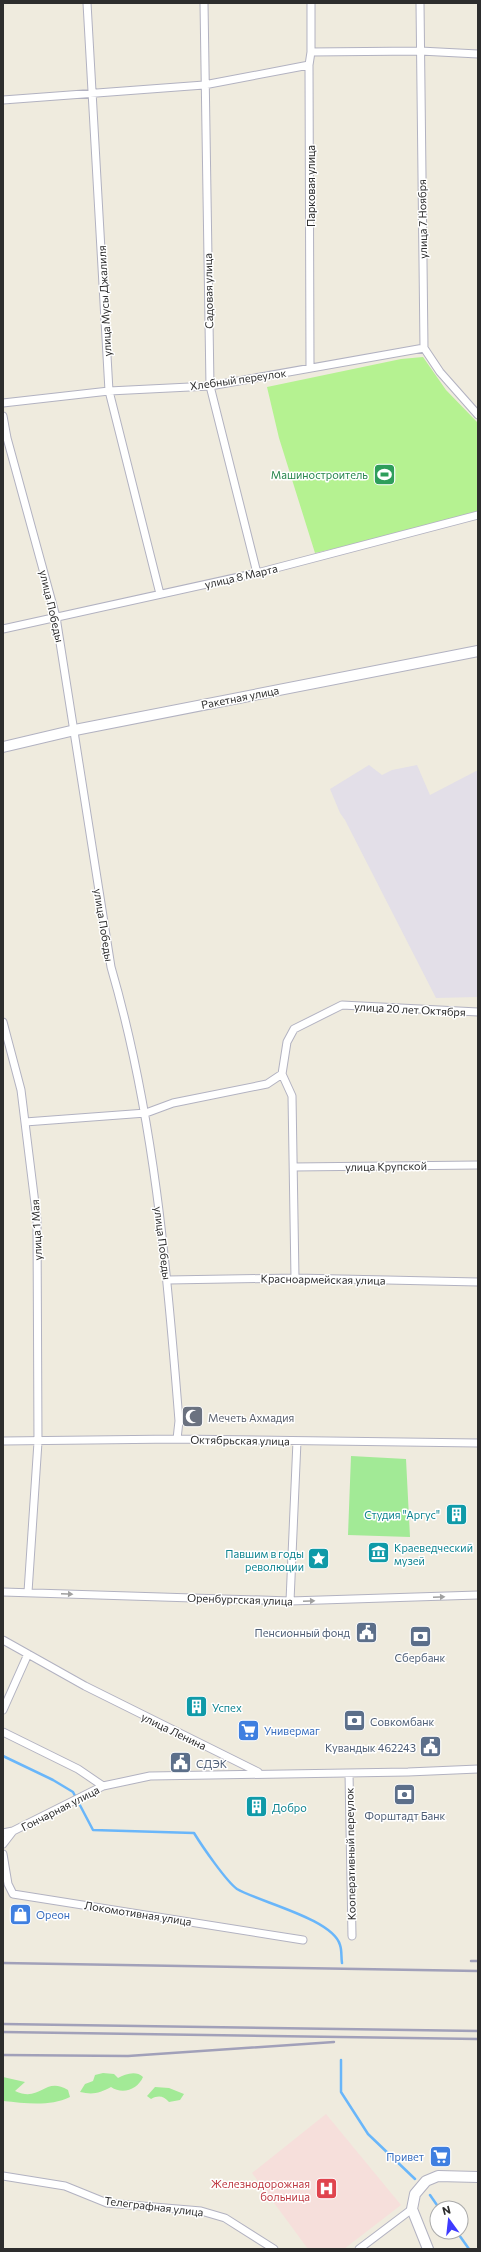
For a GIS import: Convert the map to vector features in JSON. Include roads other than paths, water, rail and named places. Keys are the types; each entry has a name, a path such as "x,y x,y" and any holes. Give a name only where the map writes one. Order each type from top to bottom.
{"main road":[{"name":"Ракетная улица","path":"3,747 75,730 478,651"},
{"path":"428,2249 412,2209 415,2194 426,2180 438,2176 478,2176"}],"street":[{"name":"улица Мусы Джалиля","path":"87,3 110,391 160,594"},
{"name":"Садовая улица","path":"204,3 204,85 210,386 257,573"},
{"name":"Парковая улица","path":"310,368 309,65 312,52 312,3"},
{"name":"улица 7 Ноября","path":"420,3 424,348"},
{"path":"312,52 420,51 478,54"},
{"path":"3,100 204,85 309,65"},
{"path":"424,348 440,372 478,415"},
{"name":"Хлебный переулок","path":"3,403 110,391 210,386 424,348"},
{"name":"улица Победы","path":"3,416 7,438 56,617 75,730 111,967 126,1021 146,1113 168,1280 179,1421 177,1439"},
{"name":"улица 8 Марта","path":"3,629 257,573 478,515"},
{"name":"улица 20 лет Октября","path":"282,1074 288,1042 294,1029 342,1006 478,1012"},
{"name":"улица 1 Мая","path":"3,1022 14,1062 26,1122 37,1220 38,1442 28,1592"},
{"path":"26,1122 146,1113 174,1103 267,1084 282,1074 292,1096 295,1278"},
{"name":"улица Крупской","path":"294,1167 478,1165"},
{"name":"Красноармейская улица","path":"168,1280 295,1278 478,1282"},
{"name":"Октябрьская улица","path":"3,1441 38,1442 177,1439 297,1442 478,1443"},
{"path":"290,1601 297,1442"},
{"name":"Оренбургская улица","path":"3,1592 290,1601 478,1595"},
{"name":"улица Ленина","path":"3,1640 98,1693 260,1773 349,1773 478,1769"},
{"path":"3,1710 28,1654"},
{"path":"3,1732 78,1769 103,1786"},
{"name":"Гончарная улица","path":"3,1833 13,1831 62,1808 103,1786 150,1776 260,1773"},
{"name":"Кооперативный переулок","path":"349,1773 352,1936"},
{"path":"3,1844 13,1831"},
{"name":"Локомотивная улица","path":"3,1854 8,1884 13,1894 303,1940"},
{"name":"Телеграфная улица","path":"3,2176 65,2186 107,2203 201,2211 225,2218 274,2249"},
{"path":"359,2249 412,2209"}],"waterway":[{"path":"3,1756 53,1780 73,1792 93,1830 194,1833 221,1871 237,1889 294,1912 324,1927 334,1936 340,1945 342,1963"},
{"path":"341,2060 341,2092 368,2134 415,2179"},
{"path":"430,2195 433,2200"},
{"path":"463,2240 469,2249"}],"railway":[{"path":"471,1961 478,1961"},
{"path":"3,1963 478,1971"},
{"path":"3,2024 478,2031"},
{"path":"3,2032 478,2039"},
{"path":"3,2055 128,2056 334,2042"}],"place":[{"name":"Машиностроитель","path":"384,474"},
{"name":"Мечеть Ахмадия","path":"193,1417"},
{"name":"Студия \"Аргус\"","path":"456,1514"},
{"name":"Краеведческий музей","path":"378,1553"},
{"name":"Павшим в годы революции","path":"319,1559"},
{"name":"Пенсионный фонд","path":"366,1632"},
{"name":"Сбербанк","path":"420,1637"},
{"name":"Успех","path":"196,1707"},
{"name":"Совкомбанк","path":"354,1721"},
{"name":"Универмаг","path":"249,1730"},
{"name":"Кувандык 462243","path":"431,1747"},
{"name":"СДЭК","path":"180,1763"},
{"name":"Форштадт Банк","path":"405,1795"},
{"name":"Добро","path":"256,1807"},
{"name":"Ореон","path":"20,1914"},
{"name":"Привет","path":"440,2156"},
{"name":"Железнодорожная больница","path":"326,2189"}]}
